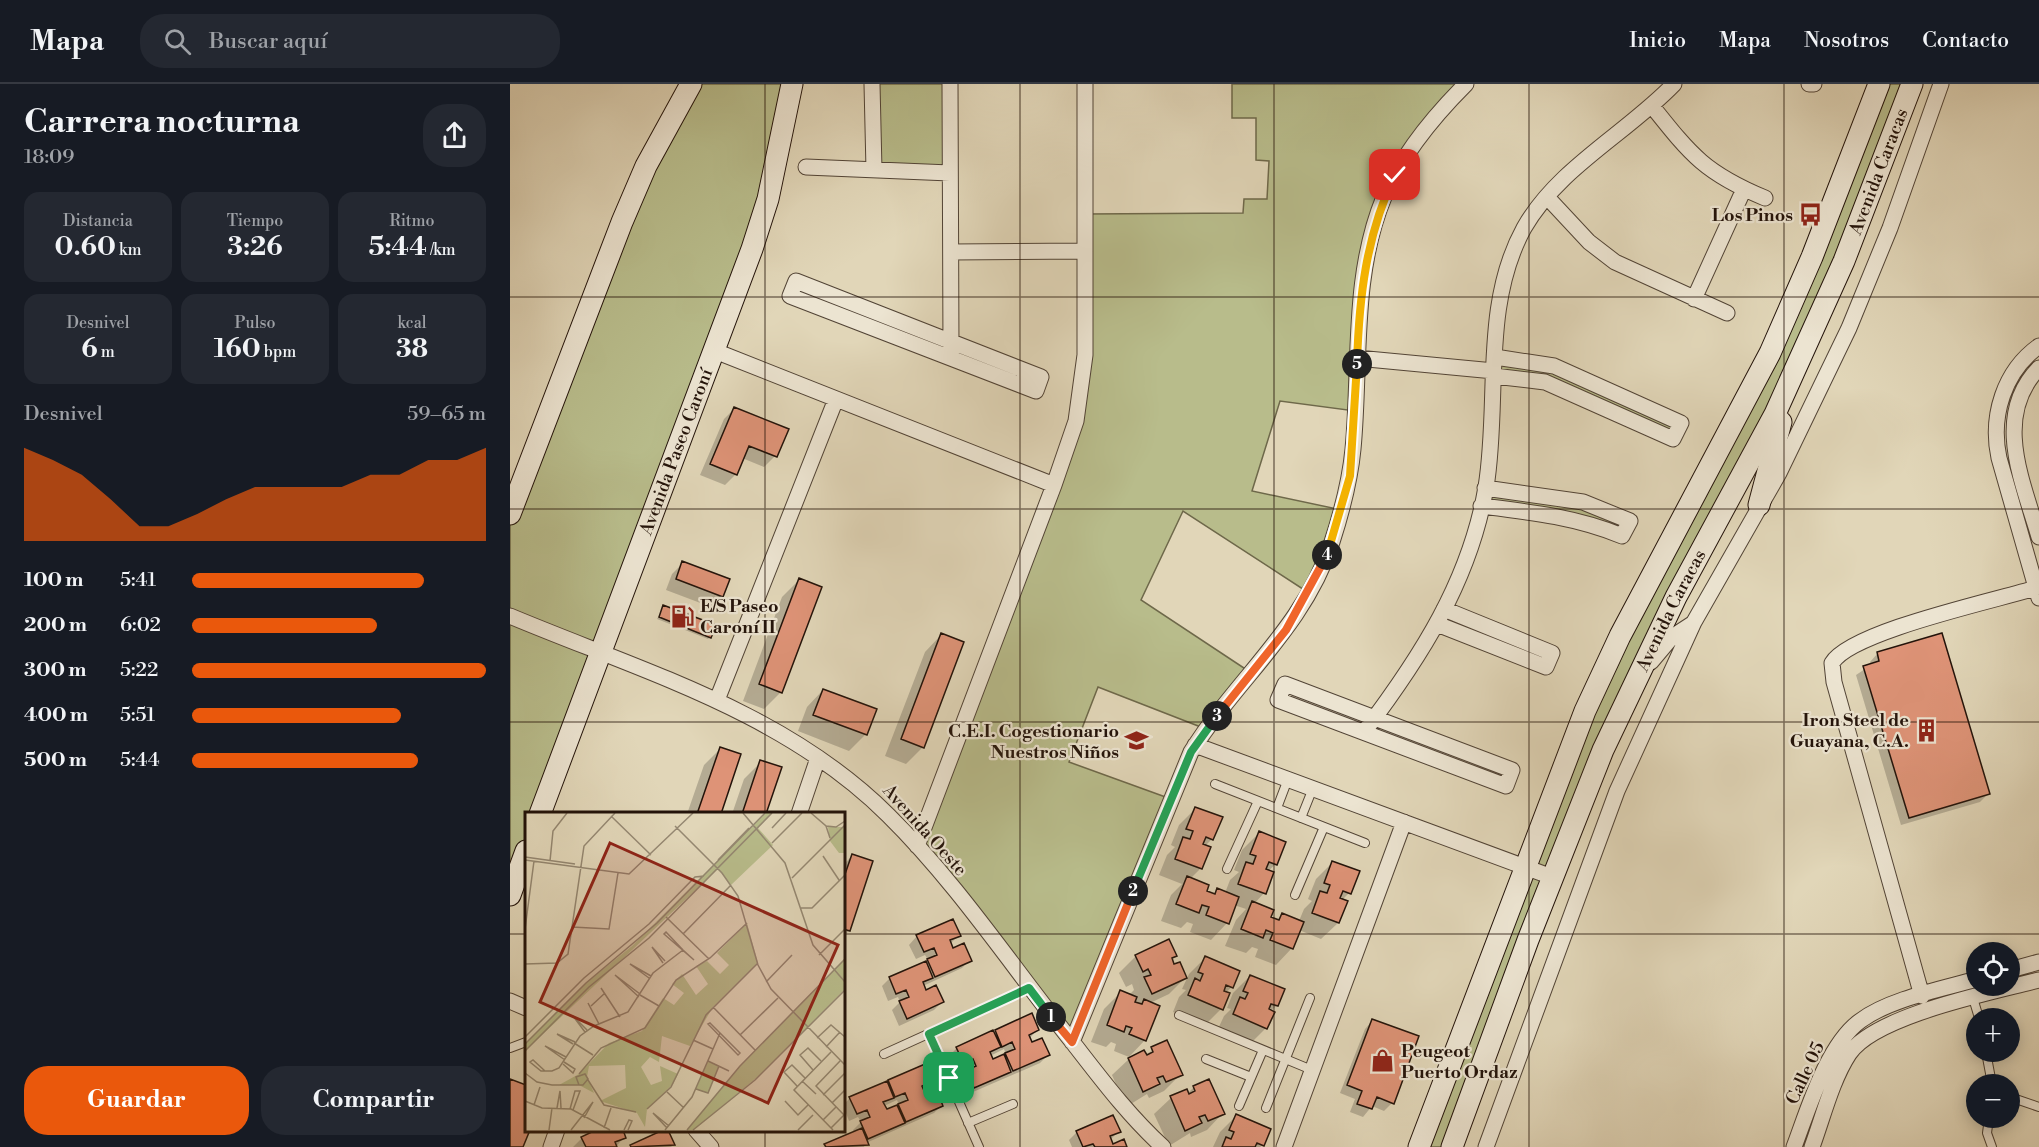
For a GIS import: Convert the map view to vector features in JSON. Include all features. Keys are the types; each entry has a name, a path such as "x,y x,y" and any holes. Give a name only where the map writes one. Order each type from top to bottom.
{"street":[{"path":"510,514 622,222 646,166 691,84"},
{"name":"Avenida Paseo Caroní","path":"541,812 598,653 715,351 763,216 792,84"},
{"path":"872,84 874,170"},
{"path":"950,84 951,350"},
{"path":"917,846 1076,421 1084,379 1085,84"},
{"path":"1072,1042 1153,840 1195,745 1286,630 1322,568 1339,520 1350,476 1357,358 1369,244 1384,197 1406,154 1466,84"},
{"path":"1364,732 1416,662 1437,624 1467,554 1485,488 1501,296 1507,270 1525,227 1547,197 1652,106 1674,84"},
{"name":"Avenida Caracas","path":"1419,1147 1524,867 1586,711 1616,645 1754,385 1798,290 1879,84"},
{"name":"Avenida Caracas","path":"1452,1147 1552,877 1633,684 1691,568 1775,414 1844,261 1912,84"},
{"path":"1485,1147 1617,791 1695,622 1779,473 1849,328 1890,228 1941,84"},
{"path":"1652,106 1701,163 1744,189 1765,198"},
{"path":"806,167 950,173"},
{"path":"1694,299 1744,189"},
{"path":"1547,197 1601,253 1635,273 1727,313"},
{"path":"951,252 1085,251"},
{"path":"951,350 796,281 790,296 951,350 1041,377 1036,391 951,350"},
{"path":"1966,982 1922,996 1834,682 1832,663 1846,648 1862,640 2038,591 1999,458 1996,434 1998,409 2007,385 2017,368 2039,346"},
{"path":"715,351 1054,484"},
{"path":"1357,358 1495,368 1554,366 1681,423 1673,439 1545,382 1495,368"},
{"path":"1759,505 1797,365"},
{"path":"2039,368 2021,394 2013,430 2017,456 2039,537"},
{"path":"717,700 836,399"},
{"path":"1481,507 1560,516 1594,525 1622,536 1630,521 1583,502 1485,488"},
{"path":"1437,624 1546,667 1552,652 1444,609"},
{"name":"Avenida Oeste","path":"510,616 717,700 774,729 818,758 868,796 917,846 1124,1107 1163,1147"},
{"path":"1633,684 1672,637 1695,622"},
{"path":"1285,684 1374,718 1512,770 1506,786 1278,700 1285,684"},
{"path":"1195,745 1552,877"},
{"path":"800,812 818,758"},
{"path":"1284,1147 1404,822"},
{"path":"510,895 525,854"},
{"path":"2020,968 2038,963"},
{"name":"Calle 05","path":"1812,1147 1849,1055 1872,1034 1904,1019 2039,980"},
{"name":"Calle 05","path":"1794,1147 1831,1057 1859,1021 1890,1005 1922,996"},
{"path":"510,1001 525,1008"},
{"path":"551,1147 557,1132"},
{"path":"697,1132 711,1147"}],"lane":[{"path":"1277,808 1288,779"},
{"path":"1215,784 1365,843"},
{"path":"1301,818 1313,788"},
{"path":"1227,870 1258,801"},
{"path":"1295,895 1324,826"},
{"path":"884,1054 1029,988"},
{"path":"1266,1108 1310,998"},
{"path":"1973,998 1976,1008"},
{"path":"1179,1015 1312,1070"},
{"path":"929,1034 979,1147"},
{"path":"510,1048 525,1042"},
{"path":"1239,1106 1263,1050"},
{"path":"1206,1059 1251,1077"},
{"path":"2020,1100 2039,1107"},
{"path":"968,1123 1013,1104"},
{"path":"1988,1128 1992,1147"}],"green space":[{"path":"691,84 792,84 776,163 541,812 525,812 525,854 510,895 510,514"},
{"path":"872,84 950,84 950,173 874,170"},
{"path":"1232,84 1466,84 1437,114 1376,220 1355,411 1280,401 1252,491 1342,510 1309,593 1183,511 1141,600 1253,674 1206,729 1098,687 1069,762 1171,799 1072,1042 917,846 1076,421 1086,214 1243,213 1244,199 1267,199 1269,161 1256,160 1256,118 1232,118"},
{"path":"1879,84 1912,84 1844,261 1676,597 1452,1147 1419,1147 1540,825 1702,483"},
{"path":"1495,357 1520,359 1681,423 1673,439 1557,387 1494,376"},
{"path":"1485,488 1566,498 1630,521 1622,536 1481,506"}],"building":[{"path":"734,407 789,429 777,457 749,446 737,475 710,464"},
{"path":"682,561 730,579 723,597 676,579"},
{"path":"799,578 822,587 782,693 759,684"},
{"path":"663,605 716,625 711,638 659,617"},
{"path":"941,633 964,642 924,748 901,739"},
{"name":"Iron Steel de Guayana, C.A.","path":"1942,633 1990,794 1909,818 1863,666 1879,661 1877,652"},
{"path":"823,689 877,709 867,735 813,715"},
{"path":"720,747 741,754 722,812 698,812"},
{"path":"760,760 782,767 767,812 743,812"},
{"path":"1195,807 1223,817 1213,840 1206,837 1203,844 1211,847 1202,869 1175,859 1183,837 1190,839 1193,831 1186,829"},
{"path":"1259,831 1286,842 1277,865 1269,862 1266,869 1274,872 1266,894 1238,884 1246,862 1253,864 1256,856 1250,854"},
{"path":"852,854 873,861 850,931 844,929 844,877"},
{"path":"1332,861 1360,871 1351,894 1343,891 1340,898 1348,901 1339,923 1312,913 1320,891 1327,893 1330,885 1324,883"},
{"path":"1187,876 1209,885 1207,891 1215,894 1217,888 1239,897 1229,924 1206,915 1209,907 1202,905 1199,913 1176,904"},
{"path":"1252,901 1274,910 1271,917 1279,920 1282,913 1304,922 1293,949 1270,940 1273,933 1266,930 1263,938 1241,929"},
{"path":"953,919 961,936 950,940 953,948 964,943 972,961 935,977 927,959 937,955 934,948 924,952 916,935"},
{"path":"1169,939 1177,956 1172,958 1174,964 1180,962 1187,978 1152,994 1144,977 1151,975 1148,969 1143,972 1135,955"},
{"path":"1205,956 1240,971 1233,988 1226,985 1224,991 1230,993 1223,1010 1188,995 1195,978 1200,981 1203,974 1198,972"},
{"path":"926,961 933,978 923,982 926,990 936,985 944,1002 907,1019 899,1001 909,997 906,990 896,994 889,977"},
{"path":"1250,975 1285,989 1278,1006 1271,1004 1269,1009 1275,1012 1267,1029 1233,1014 1240,997 1245,999 1248,993 1243,991"},
{"path":"1120,990 1137,997 1135,1002 1142,1004 1144,999 1160,1006 1146,1041 1129,1034 1132,1028 1126,1026 1124,1032 1107,1025"},
{"path":"1032,1013 1039,1030 1029,1035 1032,1042 1042,1038 1050,1055 1013,1071 1005,1053 1015,1049 1012,1042 1002,1047 995,1030"},
{"name":"Peugeot Puerto Ordaz","path":"1372,1019 1419,1036 1394,1104 1377,1097 1372,1109 1357,1104 1362,1091 1347,1085"},
{"path":"993,1030 1001,1047 990,1052 993,1059 1004,1054 1011,1072 974,1088 967,1070 976,1066 973,1059 964,1064 956,1047"},
{"path":"1167,1040 1183,1075 1166,1082 1163,1076 1157,1078 1160,1084 1143,1092 1128,1058 1144,1050 1147,1055 1153,1052 1151,1047"},
{"path":"925,1064 932,1081 922,1086 925,1093 936,1088 943,1106 906,1122 898,1104 908,1100 905,1093 895,1097 888,1080"},
{"path":"510,1079 525,1085 525,1132 529,1132 523,1147 510,1147"},
{"path":"1209,1079 1225,1114 1208,1121 1205,1115 1199,1117 1202,1123 1185,1131 1170,1096 1187,1089 1189,1094 1195,1091 1193,1086"},
{"path":"887,1081 894,1098 883,1102 887,1109 897,1105 905,1123 868,1139 860,1121 870,1117 867,1110 857,1114 849,1097"},
{"path":"1236,1114 1271,1129 1264,1146 1257,1143 1255,1147 1222,1147 1226,1137 1231,1139 1234,1132 1229,1130"},
{"path":"1113,1115 1121,1132 1110,1136 1113,1144 1124,1139 1127,1147 1095,1147 1093,1144 1083,1147 1076,1131"},
{"path":"862,1128 869,1145 826,1147 824,1144"},
{"path":"592,1132 624,1132 626,1138 615,1142 617,1147 586,1147 581,1137"},
{"path":"659,1132 669,1132 675,1145 631,1147 630,1145"}],"place":[{"name":"Los Pinos","path":"1811,215"},
{"name":"E/S Paseo Caroní II","path":"682,616"},
{"name":"Iron Steel de Guayana, C.A.","path":"1927,730"},
{"name":"C.E.I. Cogestionario Nuestros Niños","path":"1137,741"},
{"name":"Peugeot Puerto Ordaz","path":"1383,1061"}],"route":[{"path":"949,1078 929,1034 1029,988 1072,1042 1191,752 1212,721 1269,654 1299,611 1322,568 1346,498 1350,476 1359,310 1369,244 1384,197 1395,175"}]}
